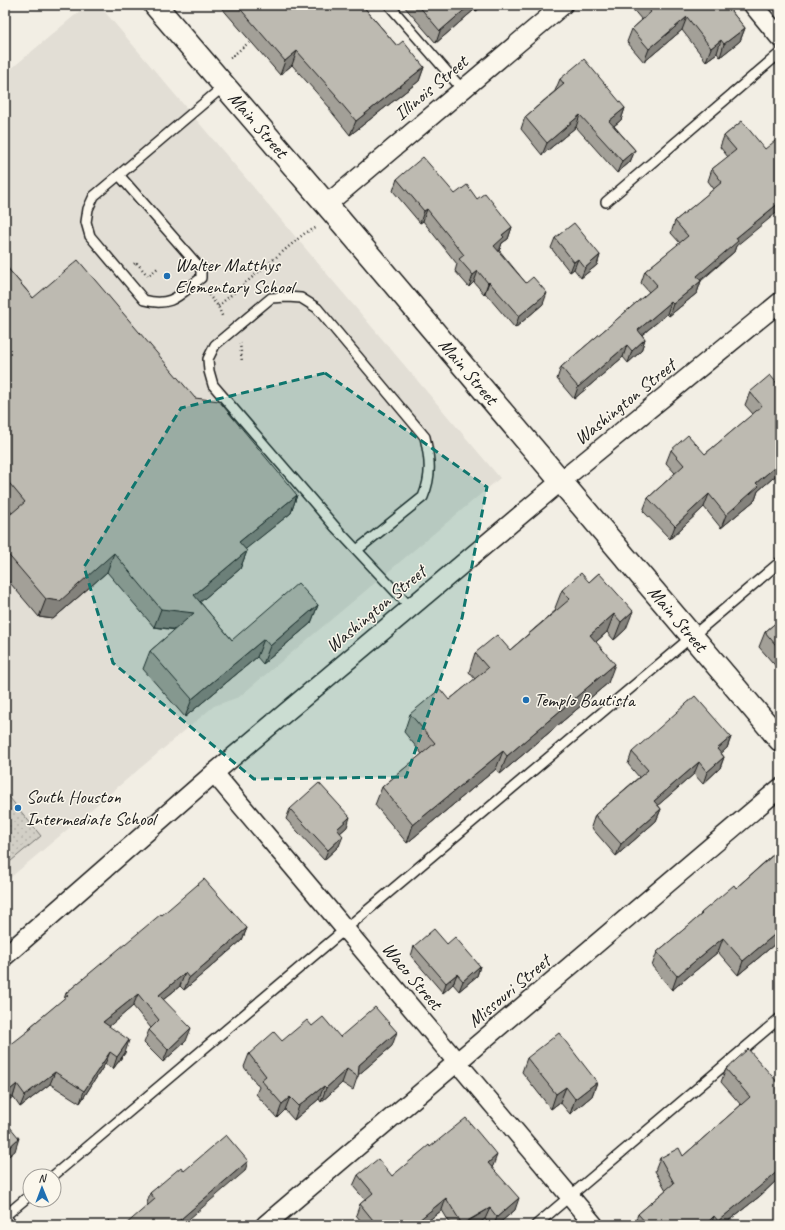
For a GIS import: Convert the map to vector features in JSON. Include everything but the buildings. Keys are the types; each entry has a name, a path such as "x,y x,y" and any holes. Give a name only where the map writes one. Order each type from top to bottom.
{"street":[{"name":"Main Street","path":"155,5 332,211 780,740"},
{"name":"Illinois Street","path":"332,211 462,89 563,5"},
{"path":"753,5 780,38"},
{"name":"Washington Street","path":"5,956 214,773 561,481 780,302"},
{"name":"Waco Street","path":"214,773 594,1225"},
{"name":"Missouri Street","path":"265,1225 780,788"}],"lane":[{"path":"389,5 462,89"},
{"path":"606,202 780,53"},
{"path":"119,175 201,269 202,278 172,301 155,303 144,300 90,236 86,222 88,208 94,196 119,175 218,80"},
{"path":"357,550 423,497 428,484 430,471 430,456 426,437 317,308 302,298 271,298 215,345 208,359 209,371 213,386 336,528 411,608"},
{"path":"62,1168 780,562"},
{"path":"536,1225 780,1018"},
{"path":"5,1216 22,1202"}],"path":[{"path":"218,80 252,39"},
{"path":"218,306 332,211"},
{"path":"133,265 136,262 148,276 159,267"}],"highlighted area":[{"path":"325,373 487,487 462,618 406,777 254,779 113,663 84,567 181,408"}],"shaded area":[{"name":"Walter Matthys Elementary School","path":"87,5 99,5 500,478 239,697 214,706 5,882 5,74"},
{"path":"5,792 41,836 5,866"}],"place":[{"name":"Walter Matthys Elementary School","path":"167,276"},
{"name":"Templo Bautista","path":"526,700"},
{"name":"South Houston Intermediate School","path":"18,808"}]}
